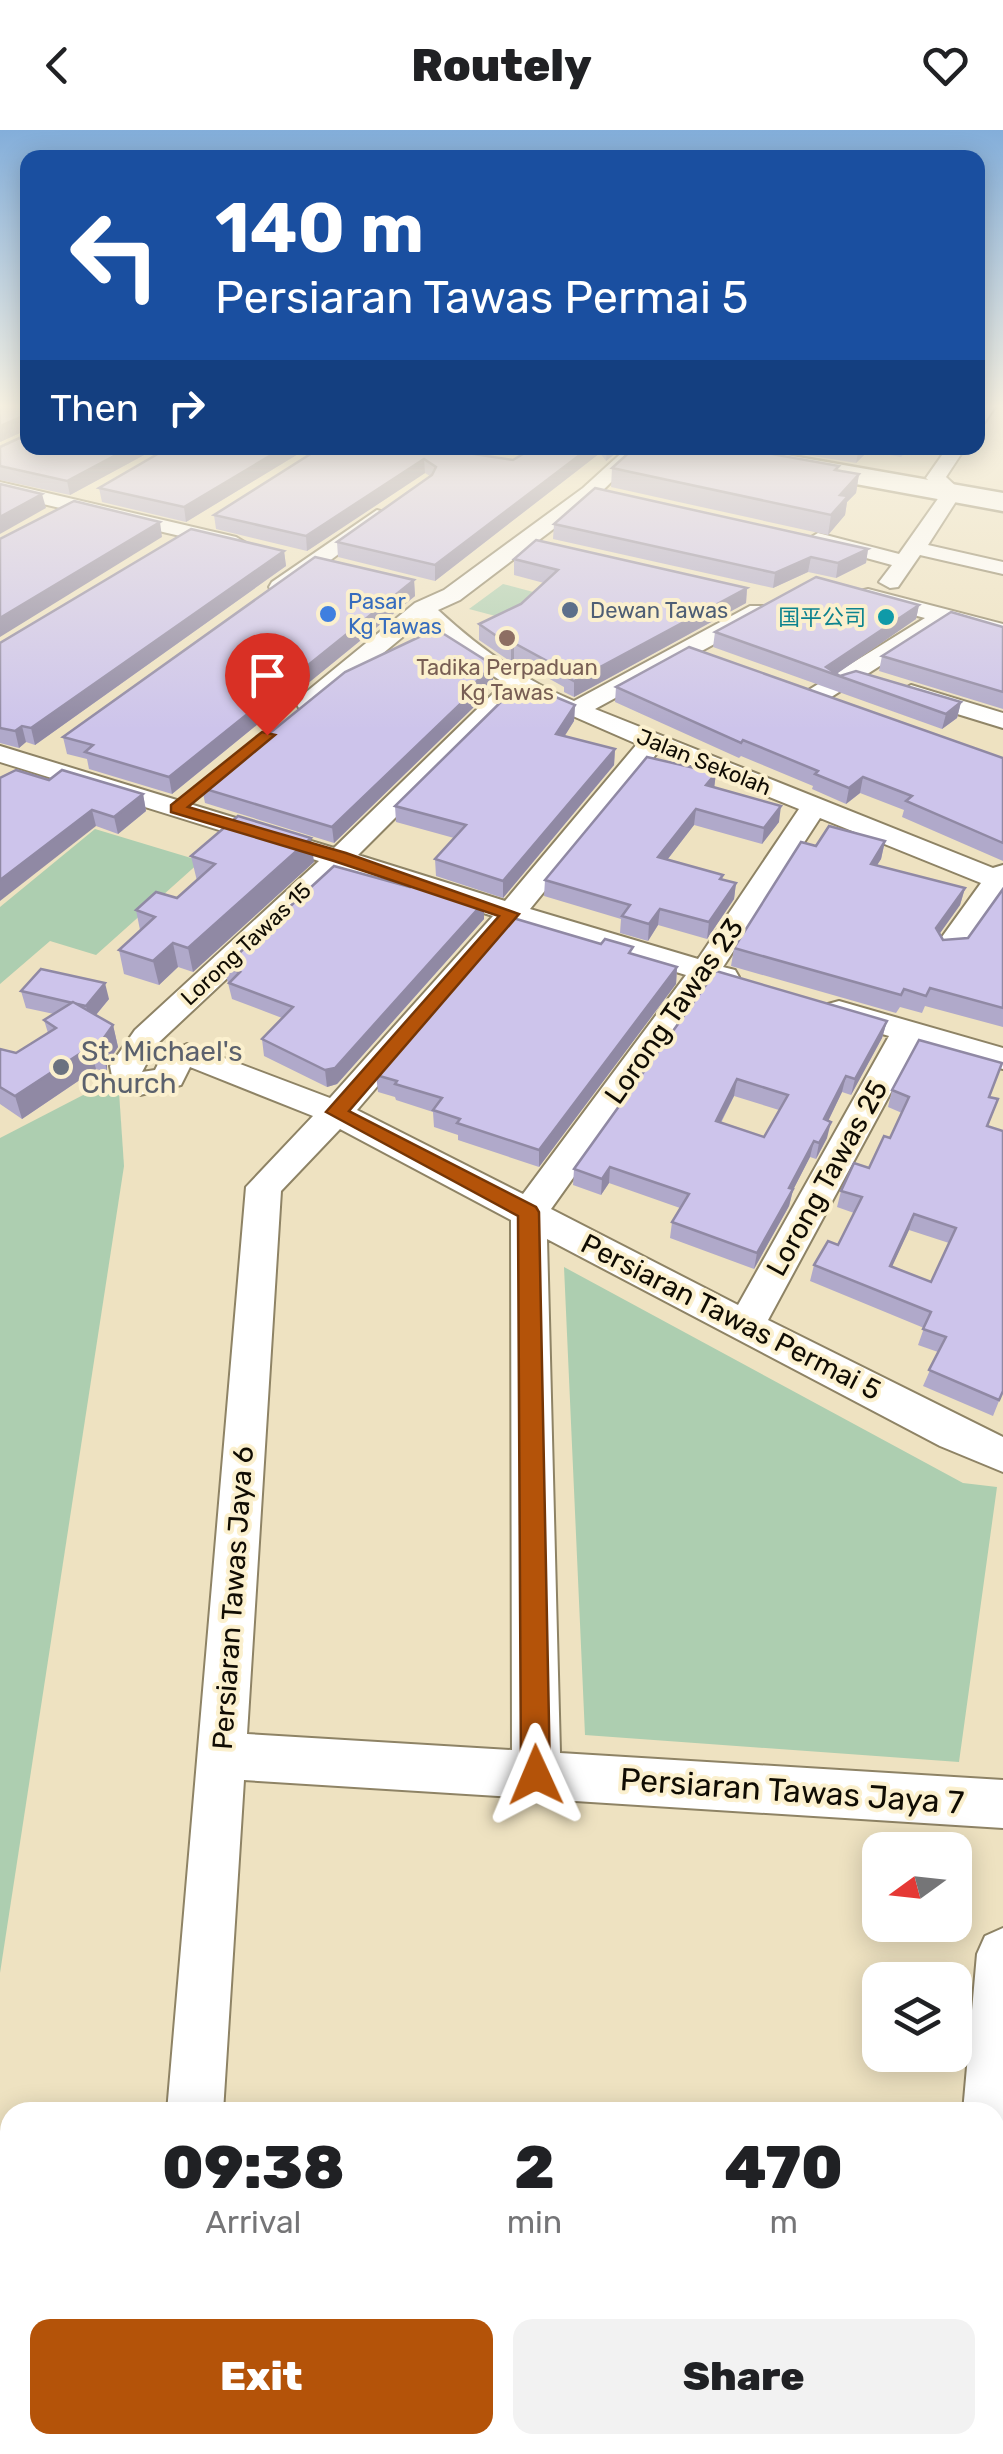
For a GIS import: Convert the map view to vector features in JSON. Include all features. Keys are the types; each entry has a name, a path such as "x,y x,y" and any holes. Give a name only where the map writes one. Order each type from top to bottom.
{"street":[{"path":"45,522 60,512"},
{"path":"109,512 347,570"},
{"path":"158,552 222,512"},
{"path":"268,596 381,512"},
{"path":"282,723 419,597 452,595 522,542 570,512"},
{"path":"877,599 910,555 931,512"},
{"path":"800,536 1003,568"},
{"path":"522,542 559,551"},
{"path":"846,590 1003,631"},
{"path":"575,710 778,600 742,592"},
{"name":"Jalan Sekolah","path":"419,597 464,646 518,682 575,710 1000,878"},
{"path":"853,710 807,693 851,674 943,616"},
{"path":"686,650 724,663"},
{"path":"851,674 1003,722"},
{"name":"Lorong Tawas 15","path":"188,1054 174,1062 169,1077 133,1083 126,1078 126,1066 146,1037 340,857 518,682"},
{"path":"0,786 64,742"},
{"name":"Persiaran Tawas Jaya 6","path":"196,2102 264,1187 336,1112 510,914 653,742"},
{"path":"0,754 760,988"},
{"path":"176,808 207,784"},
{"name":"Lorong Tawas 23","path":"528,1212 704,971 814,806"},
{"path":"949,948 1000,878"},
{"path":"816,1004 1003,1059"},
{"name":"Lorong Tawas 25","path":"746,1324 908,1031"},
{"name":"Persiaran Tawas Permai 5","path":"188,1054 336,1112 954,1434 1003,1455"},
{"path":"528,1212 536,1775"},
{"name":"Persiaran Tawas Jaya 7","path":"222,1755 1003,1804"},
{"path":"992,2102 1003,1954"}],"green space":[{"path":"503,584 537,593 503,618 469,609"},
{"path":"95,829 201,861 96,955 50,941 0,984 0,907"},
{"path":"118,1077 124,1166 0,1973 0,1138"},
{"path":"564,1267 963,1483 997,1487 959,1762 585,1735"}],"building":[{"path":"52,512 121,512 160,522 0,618 0,539"},
{"path":"218,512 342,512 306,536 214,515"},
{"path":"379,512 504,512 435,565 337,542"},
{"path":"567,512 704,512 868,549 838,563 811,557 775,573 554,524"},
{"path":"191,529 284,551 31,728 0,728 0,643"},
{"path":"536,540 747,588 574,681 565,676 569,673 514,643 511,646 479,624 521,604 558,570 514,559"},
{"path":"315,557 414,580 169,777 85,752 93,745 63,737"},
{"path":"816,577 919,605 826,667 840,676 856,671 961,702 946,714 715,632"},
{"path":"951,612 1003,627 1003,692 882,656"},
{"path":"436,629 493,665 472,686 478,687 332,827 202,788 345,672"},
{"path":"689,647 1003,758 1003,843 906,801 912,796 863,777 849,788 815,774 818,771 743,740 741,743 616,687"},
{"path":"546,693 575,705 556,734 615,749 503,881 435,859 466,825 395,806 509,694 537,701"},
{"path":"647,757 716,773 706,785 781,806 764,828 696,809 658,857 723,875 720,879 736,883 709,922 660,909 649,924 622,916 630,905 545,880"},
{"path":"16,770 49,780 62,770 143,794 114,817 92,810 0,880 0,778"},
{"path":"238,816 311,838 188,948 173,943 153,961 119,950 155,917 136,910 156,892 177,898 215,864 191,856"},
{"path":"829,826 885,841 871,864 965,888 936,928 943,940 968,938 1003,889 1003,1008 930,988 926,996 904,989 901,995 734,948 801,842 816,846"},
{"path":"334,866 410,887 416,880 484,902 335,1068 325,1070 262,1039 293,1007 229,983 240,972 224,967"},
{"path":"513,918 601,944 605,939 633,947 629,953 677,967 539,1150 457,1123 460,1119 433,1110 442,1098 376,1075"},
{"path":"41,969 105,983 86,1006 21,991"},
{"path":"716,971 887,1021 855,1079 846,1076 824,1119 831,1122 819,1143 814,1141 789,1188 793,1189 757,1253 672,1222 689,1194 610,1167 602,1179 574,1169","holes":["737,1079 788,1095 764,1137 716,1121"]},
{"path":"73,1002 113,1025 101,1042 101,1049 90,1047 15,1096 0,1087 0,1049 16,1053 56,1028 44,1020"},
{"path":"919,1040 1002,1063 989,1097 998,1099 987,1126 1003,1131 1003,1391 999,1400 929,1370 946,1337 923,1329 931,1312 814,1265 828,1241 838,1245 862,1197 841,1191 854,1163 869,1168 884,1136 890,1138 909,1097 892,1090","holes":["914,1214 956,1228 931,1282 890,1266"]}],"place":[{"name":"Dewan Tawas","path":"570,610"},
{"name":"Pasar Kg Tawas","path":"328,614"},
{"name":"国平公司","path":"886,617"},
{"name":"Tadika Perpaduan Kg Tawas","path":"507,638"},
{"name":"St. Michael's Church","path":"61,1067"}],"route":[{"path":"267,735 176,808 510,914 336,1112 528,1212 536,1775"}]}
